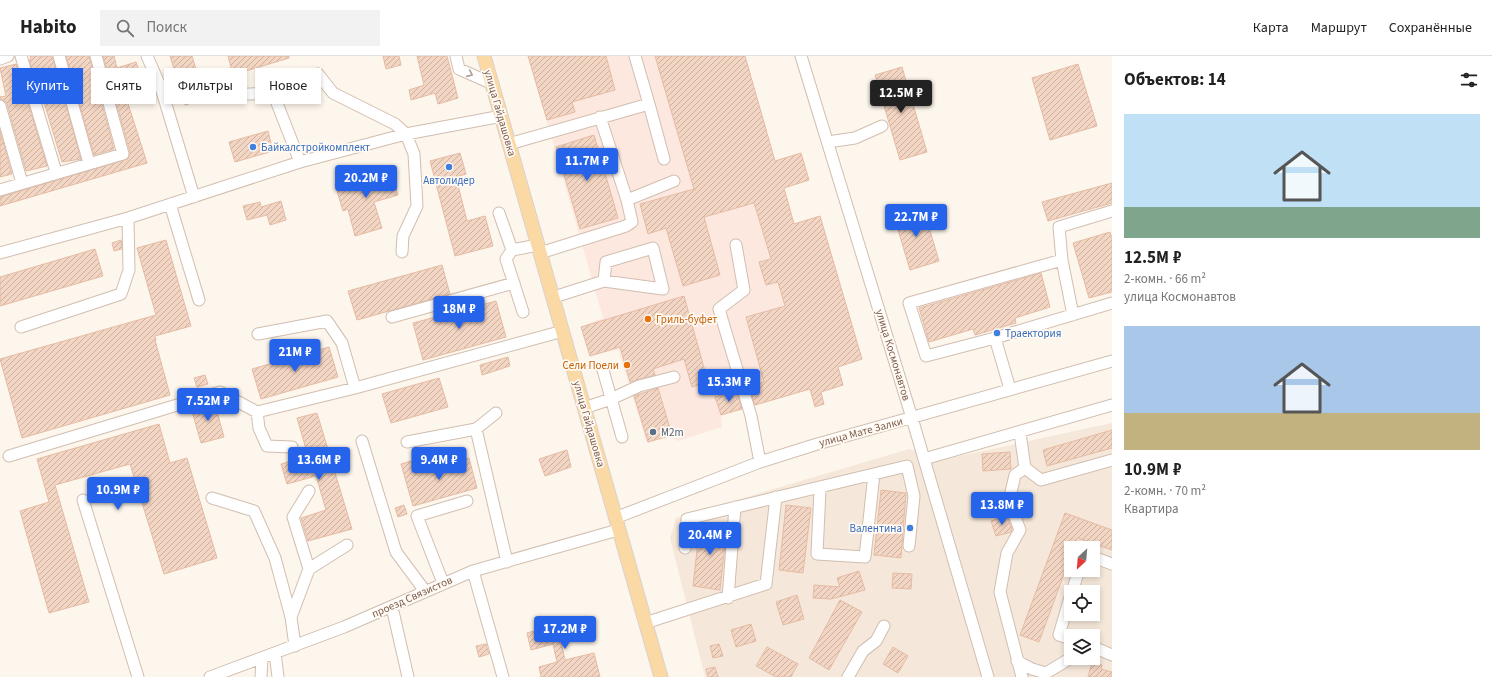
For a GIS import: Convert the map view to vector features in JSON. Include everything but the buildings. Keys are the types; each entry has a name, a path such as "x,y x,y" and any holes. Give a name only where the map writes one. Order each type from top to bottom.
{"main road":[{"name":"улица Гайдашовка","path":"484,56 554,297 584,408 661,677"}],"street":[{"path":"0,58 8,56"},
{"path":"21,56 56,172"},
{"path":"59,56 89,163"},
{"path":"0,190 56,172 123,154 96,56"},
{"path":"147,56 161,88 194,197"},
{"path":"456,56 459,69 493,84"},
{"path":"634,56 664,159"},
{"name":"улица Космонавтов","path":"801,56 912,418 988,677"},
{"path":"321,78 334,93 395,124 406,134 414,154 417,206 404,236 402,252"},
{"path":"247,94 273,93 300,162"},
{"path":"509,144 649,104"},
{"path":"0,106 22,183"},
{"path":"0,253 128,218 300,162 406,134 502,116"},
{"path":"512,250 539,249 626,226 632,222 627,200 600,117"},
{"path":"828,142 855,138 882,126"},
{"path":"627,200 674,181"},
{"path":"170,204 199,300"},
{"path":"1073,315 1062,260 1060,226 1112,211"},
{"path":"499,214 512,250"},
{"path":"22,327 122,294 129,270 128,218"},
{"path":"736,245 744,290 719,309 751,416 760,462"},
{"path":"554,297 604,281 663,289 653,248 606,262 604,281"},
{"path":"512,250 506,259 523,312"},
{"path":"1062,260 909,303 926,356 995,338 1112,304"},
{"path":"392,317 514,283"},
{"path":"258,334 327,321 342,343 355,388"},
{"path":"9,456 220,392 257,412 355,388 563,331"},
{"path":"995,338 1010,389"},
{"name":"улица Мате Залки","path":"617,524 760,462 814,445 1112,361"},
{"path":"603,370 622,438"},
{"path":"584,408 612,399 639,386 674,377"},
{"path":"924,459 1020,433 1112,405"},
{"path":"257,412 259,428 267,446 292,447"},
{"path":"407,442 476,429 496,413"},
{"path":"476,429 507,562"},
{"path":"1020,433 1025,468 1041,480 1112,460"},
{"path":"362,441 396,552 425,591"},
{"path":"684,548 687,519 776,497 820,489 907,466 914,496 909,546"},
{"path":"1022,677 1000,592 1007,553 1020,530 1010,501 1015,475 1025,468"},
{"path":"820,489 816,554 865,557 874,474"},
{"path":"309,491 293,517 309,569"},
{"path":"645,623 728,598 766,584 776,497"},
{"path":"212,498 254,511 275,558 291,617 295,646"},
{"path":"83,500 138,677"},
{"path":"443,583 418,516 467,501"},
{"path":"728,598 735,507"},
{"name":"проезд Связистов","path":"210,677 295,646 392,607 443,583 473,571 507,562 617,524"},
{"path":"291,617 309,569 347,545"},
{"path":"1100,560 1112,564"},
{"path":"473,571 503,677"},
{"path":"392,607 408,677"},
{"path":"1064,618 1059,635 1064,637"},
{"path":"848,677 863,652 876,641 884,626"},
{"path":"1100,650 1112,655"},
{"path":"275,653 278,677"},
{"path":"261,677 262,658"},
{"path":"1017,661 1032,669 1046,673 1064,662"}],"shaded area":[{"path":"528,56 698,56 742,206 754,205 810,388 721,415 722,427 678,441 670,437 647,443 618,349 590,356 581,327 603,318"},
{"path":"1112,423 1112,677 705,677 670,538 676,518 909,449 946,459"}],"place":[{"name":"Байкалстройкомплект","path":"253,147"},
{"name":"Автолидер","path":"449,167"},
{"name":"Гриль-буфет","path":"648,319"},
{"name":"Траектория","path":"997,333"},
{"name":"Сели Поели","path":"627,365"},
{"name":"М2m","path":"653,432"},
{"name":"Валентина","path":"910,528"}]}
